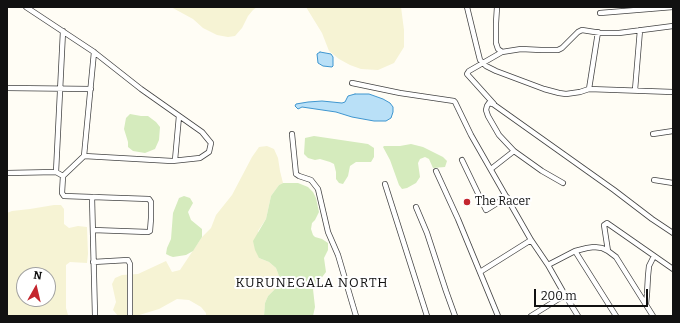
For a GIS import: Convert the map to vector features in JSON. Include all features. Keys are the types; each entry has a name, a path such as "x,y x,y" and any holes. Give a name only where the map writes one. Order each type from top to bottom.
{"street":[{"path":"26,7 94,52 202,132 211,142 208,152 200,158 175,160 84,156"},
{"path":"467,7 480,60 482,63 496,70 544,89 559,93 580,92 589,89 673,92"},
{"path":"497,7 496,43 498,49 502,52"},
{"path":"600,12 673,7"},
{"path":"673,26 619,33 582,30 558,50 521,48 502,52 469,71 467,74 496,106 673,233"},
{"path":"635,90 640,30"},
{"path":"56,172 63,31"},
{"path":"589,89 598,32"},
{"path":"92,230 148,232 150,231 151,218 151,202 149,199 64,196 62,193 63,176 84,156 94,52"},
{"path":"352,83 400,93 454,101 471,135 576,315"},
{"path":"7,88 91,89"},
{"path":"496,106 489,104 486,110 499,135 514,151 563,183"},
{"path":"175,160 179,116"},
{"path":"653,134 673,132"},
{"path":"292,134 296,174 311,180 318,189 328,232 338,255 356,316"},
{"path":"491,169 514,151"},
{"path":"462,160 486,210 507,197"},
{"path":"436,171 498,316"},
{"path":"7,173 56,172 63,176"},
{"path":"654,180 673,183"},
{"path":"385,184 427,316"},
{"path":"92,196 95,316"},
{"path":"416,207 427,233 456,316"},
{"path":"608,251 604,225 607,223 673,268"},
{"path":"480,272 532,240"},
{"path":"548,265 581,249 594,247 602,248 616,257 653,316"},
{"path":"575,251 616,316"},
{"path":"646,304 648,276 654,256"},
{"path":"93,262 128,260 130,264 130,316"},
{"path":"531,316 565,295"}],"shaded area":[{"path":"171,7 257,7 248,16 242,28 235,36 228,37 217,35 203,28 193,19"},
{"path":"306,7 401,7 404,30 404,47 394,63 378,70 361,69 350,65 329,51 322,33"},
{"path":"267,146 274,149 278,158 283,183 279,185 271,196 266,219 258,231 259,258 269,262 276,268 279,276 277,287 268,296 265,303 264,316 206,316 206,313 201,307 189,300 177,299 159,309 136,316 118,316 113,310 116,302 112,284 115,278 122,275 138,274 166,261 172,272 180,270 202,237 211,228 216,215 232,195 259,147"},
{"path":"61,205 64,209 64,224 69,228 78,226 87,227 87,263 70,262 66,265 66,308 68,315 71,316 7,316 7,213 12,211"}],"green space":[{"path":"130,114 148,116 160,127 159,140 155,149 145,153 133,151 128,147 124,129 126,118"},
{"path":"314,136 368,144 374,148 374,157 371,162 356,162 350,166 348,176 343,184 339,183 336,179 334,164 320,159 315,160 308,158 304,154 305,138"},
{"path":"411,144 423,147 443,157 447,161 445,167 433,168 429,159 425,157 420,159 418,163 420,177 416,183 402,189 383,147"},
{"path":"283,183 298,183 308,187 313,192 319,212 312,223 311,229 315,237 328,243 328,250 324,258 326,272 313,289 315,307 313,316 264,316 265,303 268,296 277,287 279,276 276,268 269,262 259,258 253,241 266,219 271,196 279,185"},
{"path":"184,196 190,198 193,203 188,212 191,220 202,229 202,237 193,251 186,255 173,257 166,254 171,239 173,213 179,198"}],"water":[{"path":"320,52 331,54 333,57 332,67 323,66 318,63 317,54"},
{"path":"355,94 369,94 390,103 393,107 391,118 386,121 374,121 336,112 302,107 298,109 295,106 296,104 322,101 342,103 345,102 348,96"}],"place":[{"name":"The Racer","path":"467,202"}],"district":[{"name":"KURUNEGALA NORTH","path":"312,283"}]}
